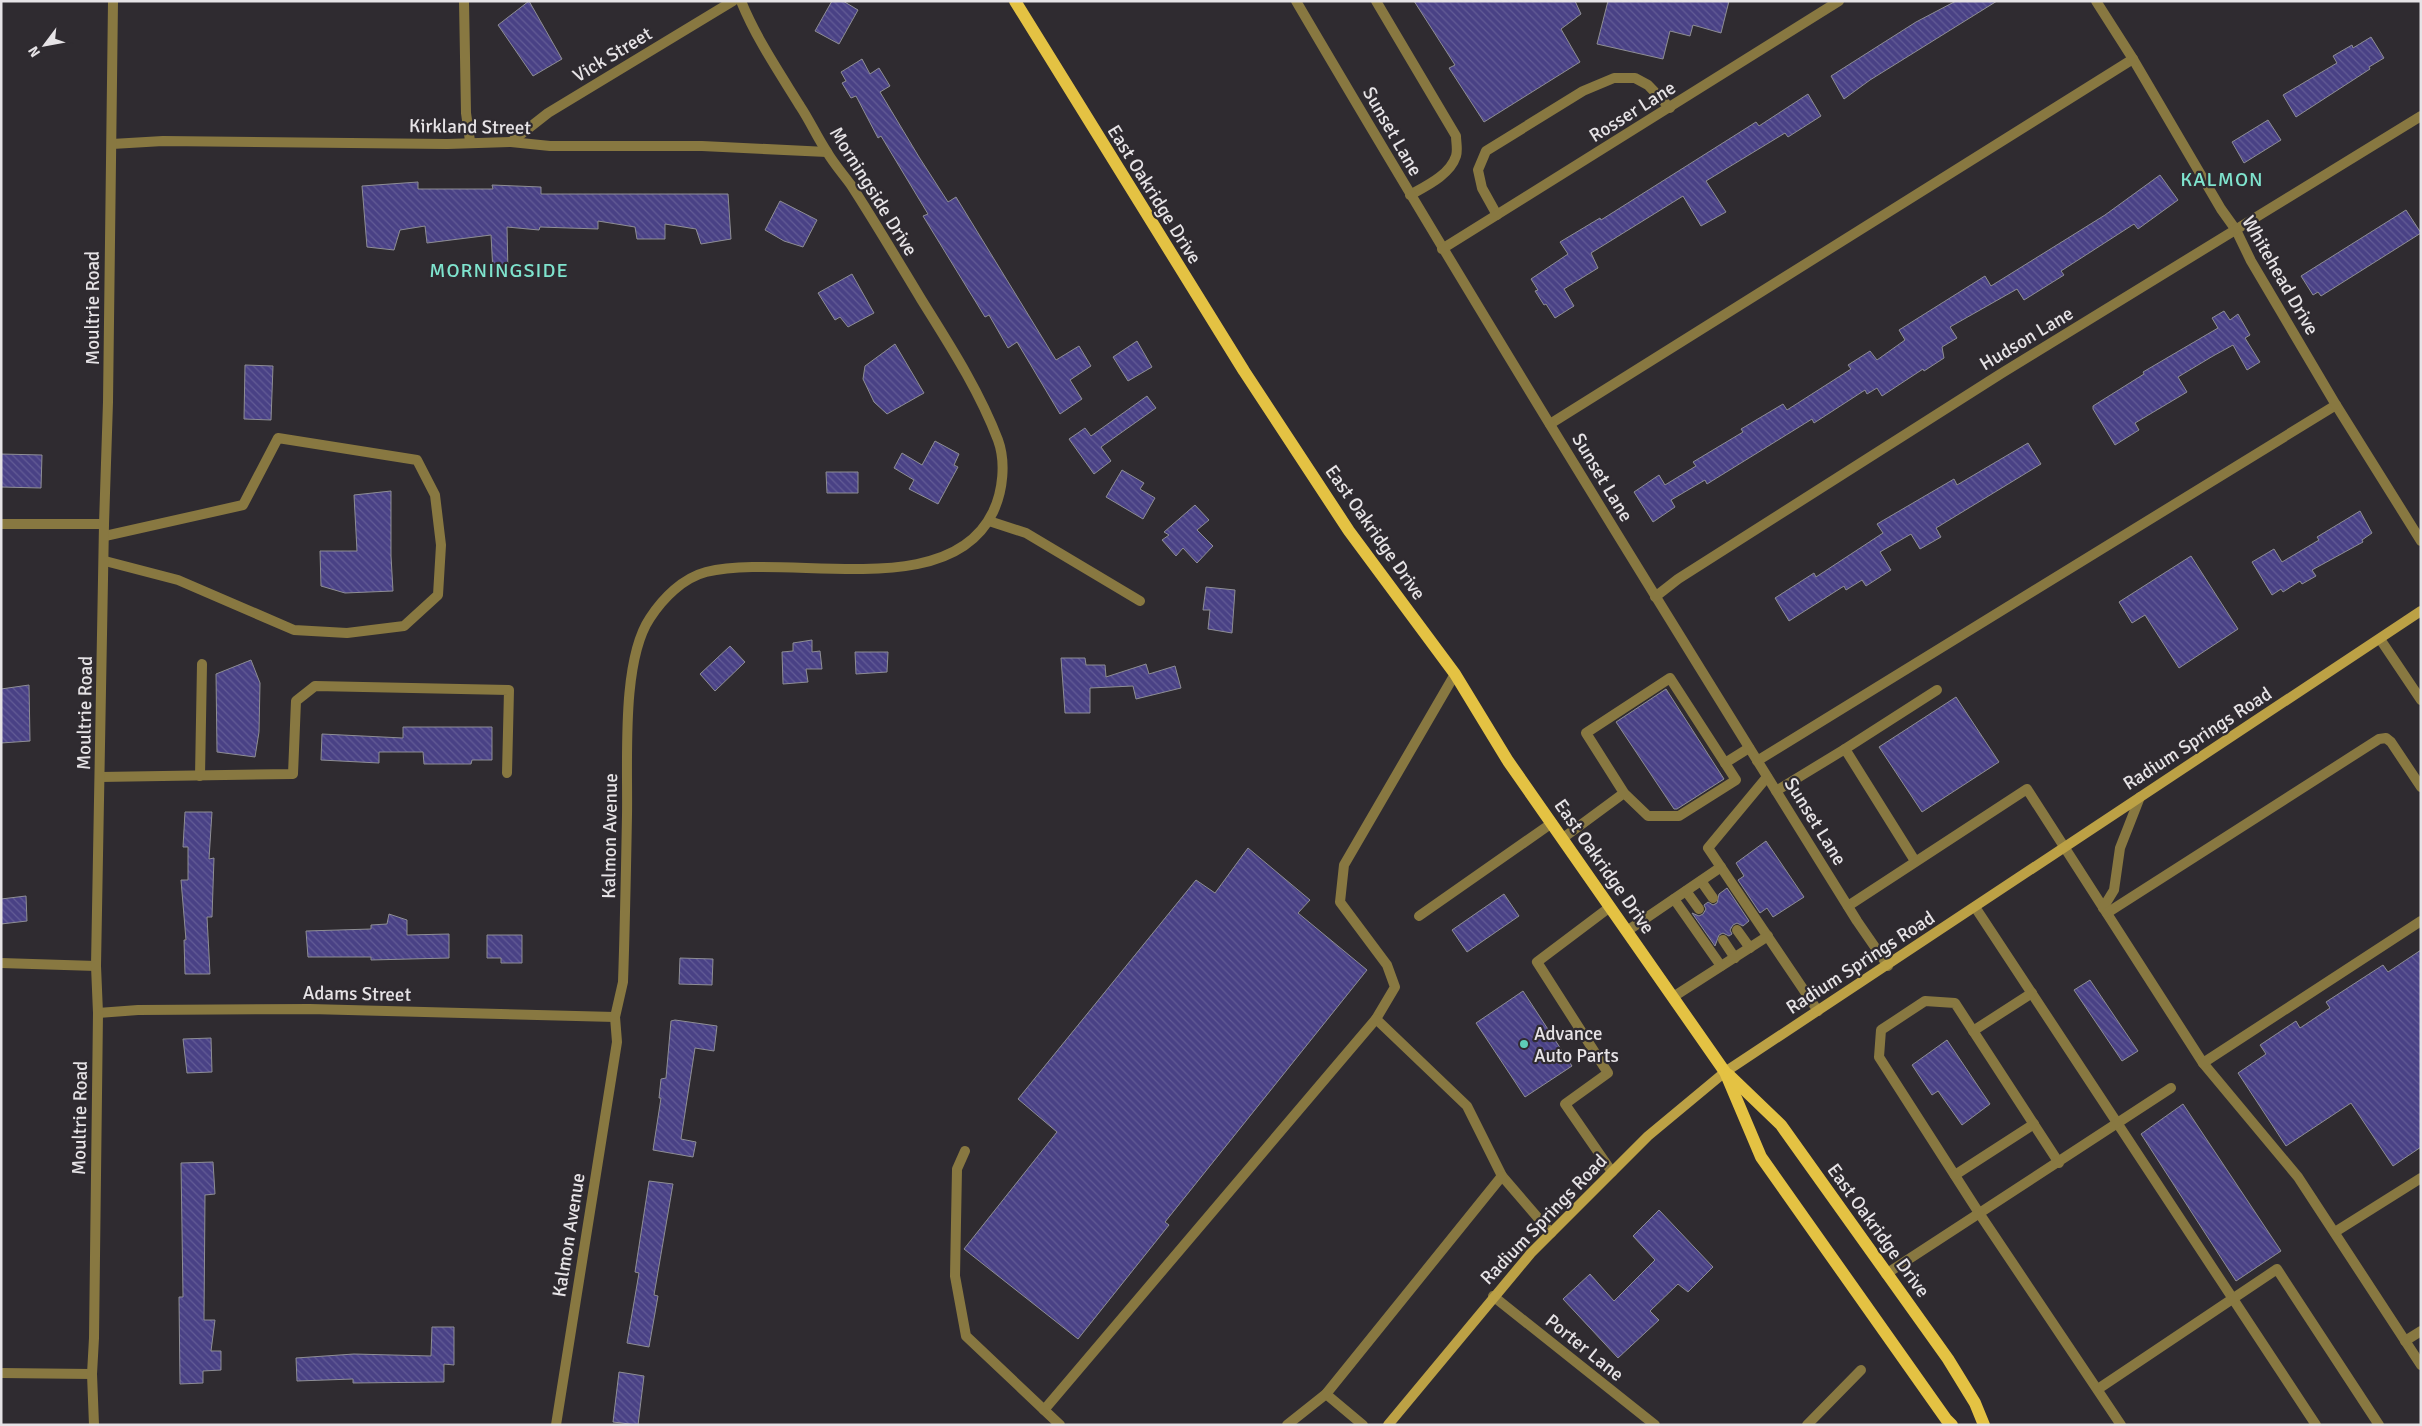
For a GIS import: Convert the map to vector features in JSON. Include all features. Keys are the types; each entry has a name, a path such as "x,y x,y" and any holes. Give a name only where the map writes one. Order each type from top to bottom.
{"main road":[{"name":"East Oakridge Drive","path":"1015,1 1244,372 1349,531 1455,674 1508,761 1725,1072 1761,1157 1952,1425"},
{"name":"Radium Springs Road","path":"1388,1425 1493,1296 1551,1232 1648,1136 1725,1072 1888,966 2421,611"},
{"name":"East Oakridge Drive","path":"1725,1072 1781,1125 1948,1359 1975,1403 1984,1425"}],"street":[{"name":"Moultrie Road","path":"94,1425 92,1374 98,1013 96,966 108,402 113,1"},
{"path":"464,1 466,113 470,141"},
{"name":"Vick Street","path":"511,142 548,113 733,1"},
{"name":"Morningside Drive","path":"740,1 751,26 827,152 849,182 958,359 978,400"},
{"name":"Sunset Lane","path":"1296,1 1442,249 1655,597 1757,762 1888,966"},
{"path":"1376,1 1456,136 1456,156 1447,170 1438,179 1410,195"},
{"name":"Rosser Lane","path":"1442,249 1840,1"},
{"name":"Whitehead Drive","path":"2096,1 2133,59 2221,209 2236,230 2251,261 2336,406 2421,540"},
{"path":"1550,424 2133,59"},
{"path":"1497,215 1482,188 1478,170 1486,151 1550,111 1583,91 1614,78 1635,78 1648,85 1670,108"},
{"name":"Hudson Lane","path":"1655,597 1678,579 1994,378 2421,116"},
{"name":"Kirkland Street","path":"112,144 163,141 447,144 470,141 511,142 550,146 702,146 827,152"},
{"name":"Kalmon Avenue","path":"556,1425 582,1252 609,1104 617,1042 615,1018 623,982 628,711 637,642 648,620 662,602 679,586 698,575 736,567 890,569 931,562 955,552 971,542 989,521 998,502 1002,485 1002,460 999,442 978,400"},
{"path":"1757,762 2336,406"},
{"path":"105,536 243,505 278,438 417,460 435,495 441,545 438,595 404,626 347,633 294,630 236,603 178,580 105,562"},
{"path":"989,521 1026,533 1140,601"},
{"path":"1,524 104,524"},
{"path":"2380,639 2421,700"},
{"path":"200,776 202,664"},
{"path":"1044,1410 1376,1019 1395,987 1387,965 1340,902 1344,865 1455,674"},
{"path":"1670,678 1736,780 1679,816 1648,816 1624,793 1586,733 1670,678"},
{"path":"100,777 293,774 296,701 315,686 509,690 507,773"},
{"path":"1776,791 1846,749 1937,690"},
{"path":"2105,911 2379,739 2386,738 2391,742 2421,787"},
{"path":"1725,763 1749,748"},
{"path":"1846,749 1916,861"},
{"path":"1767,777 1708,848 1818,1011"},
{"path":"1848,906 2027,789 2203,1063 2298,1177 2421,1364"},
{"path":"1563,838 1624,793"},
{"path":"2105,911 2114,890 2120,848 2140,797"},
{"path":"1419,916 1552,823"},
{"path":"1627,931 1721,867"},
{"path":"1701,881 1713,898"},
{"path":"1686,891 1699,909"},
{"path":"1674,899 1721,966"},
{"path":"1610,907 1537,962 1608,1073 1565,1104 1612,1172"},
{"path":"1975,907 2316,1425"},
{"path":"2203,1063 2421,921"},
{"path":"1737,930 1750,948"},
{"path":"1673,997 1768,936"},
{"path":"1723,940 1735,958"},
{"path":"1,962 96,966"},
{"path":"1973,1031 2032,993"},
{"path":"2058,1163 1955,1003 1926,1001 1882,1030 1879,1057 1980,1213 2122,1425"},
{"name":"Adams Street","path":"98,1013 138,1010 310,1010 615,1018"},
{"path":"1376,1019 1467,1106 1502,1176 1551,1232"},
{"path":"1886,1274 2171,1088"},
{"path":"1955,1175 2034,1124"},
{"path":"965,1152 957,1169 955,1276 966,1336 1060,1425"},
{"path":"1287,1425 1326,1394 1502,1176"},
{"path":"2334,1232 2421,1178"},
{"path":"2098,1389 2277,1269 2379,1425"},
{"name":"Porter Lane","path":"1493,1296 1654,1425"},
{"path":"2405,1341 2421,1331"},
{"path":"1807,1425 1861,1370"},
{"path":"1,1373 92,1374"},
{"path":"1326,1394 1363,1425"}],"building":[{"path":"529,1 562,59 533,76 498,25"},
{"path":"832,1 843,1 858,10 839,44 815,31"},
{"path":"1414,1 1575,1 1581,14 1561,29 1580,62 1484,122 1449,68 1455,65"},
{"path":"1608,1 1729,1 1721,33 1693,25 1690,36 1670,31 1663,59 1597,44"},
{"path":"1956,1 1997,1 1870,80 1844,99 1831,76 1916,22"},
{"path":"2371,37 2384,58 2296,117 2283,95 2337,63 2333,56 2352,45 2353,48"},
{"path":"862,59 870,74 879,68 890,86 880,92 919,157 948,202 956,197 1056,360 1079,346 1091,366 1070,380 1082,399 1060,414 1017,342 1008,348 989,315 985,317 923,216 928,214 881,136 878,138 856,96 851,98 842,83 846,81 841,72"},
{"path":"1808,94 1821,116 1788,137 1785,133 1706,181 1726,212 1701,226 1683,196 1591,253 1598,268 1564,289 1574,306 1555,318 1546,304 1544,305 1535,291 1538,290 1531,279 1568,254 1560,242 1600,218 1601,220 1756,122 1759,126"},
{"path":"2268,120 2281,140 2244,163 2232,142"},
{"path":"2160,175 2178,200 2138,229 2134,224 2061,271 2064,275 2024,300 2017,289 1950,327 1957,338 1942,347 1944,358 1924,371 1923,369 1882,396 1877,388 1867,394 1865,390 1814,423 1812,419 1707,484 1705,480 1671,500 1675,507 1653,522 1634,492 1659,475 1665,485 1696,466 1693,462 1743,432 1741,429 1783,404 1787,410 1851,369 1848,365 1870,351 1877,360 1905,340 1899,330 1985,276 1991,286 2105,215"},
{"path":"418,182 418,189 493,189 492,185 541,187 541,194 728,194 731,239 701,244 696,229 665,224 665,239 637,239 635,227 598,221 598,229 540,227 539,230 507,227 508,272 493,272 491,235 427,243 425,226 400,230 394,250 367,247 362,186"},
{"path":"780,201 817,220 803,247 784,241 765,230"},
{"path":"2406,210 2421,233 2321,296 2318,292 2313,295 2301,276"},
{"path":"852,274 874,313 848,327 840,317 835,320 818,293"},
{"path":"2224,311 2230,320 2238,314 2250,335 2245,338 2260,362 2247,370 2233,345 2213,356 2178,377 2187,392 2135,423 2139,430 2115,445 2093,406 2144,374 2143,372 2218,328 2212,318"},
{"path":"1137,341 1152,367 1128,381 1113,357"},
{"path":"895,344 924,393 887,414 874,402 863,379 865,366"},
{"path":"245,365 273,366 271,420 244,419"},
{"path":"1147,396 1156,408 1101,447 1111,461 1094,474 1069,439 1085,428 1091,436"},
{"path":"935,441 959,454 954,465 958,467 938,504 909,489 914,480 894,468 902,453 922,465"},
{"path":"2028,443 2041,464 1936,528 1941,537 1920,549 1911,534 1880,552 1891,570 1866,586 1862,580 1846,590 1844,586 1789,621 1775,598 1814,573 1816,577 1883,533 1877,524 1954,479 1957,485"},
{"path":"1,454 42,455 41,488 1,487"},
{"path":"1122,470 1144,483 1140,489 1155,498 1143,519 1106,497"},
{"path":"826,472 858,472 858,493 827,493"},
{"path":"391,491 393,591 345,593 321,586 320,551 357,551 354,495"},
{"path":"1195,505 1209,520 1197,530 1213,546 1197,563 1183,548 1176,556 1162,540 1169,535 1164,532"},
{"path":"2360,511 2372,533 2362,540 2363,542 2312,570 2316,576 2302,584 2300,581 2283,592 2281,589 2272,595 2252,562 2274,549 2282,562 2319,540 2317,537"},
{"path":"2191,556 2238,629 2179,668 2145,615 2132,623 2119,602"},
{"path":"1206,587 1235,590 1232,633 1208,629 1210,610 1203,610"},
{"path":"812,640 812,652 820,651 822,669 806,669 808,682 783,684 782,652 793,651 793,643"},
{"path":"730,646 745,662 715,691 700,674"},
{"path":"855,652 888,652 887,672 856,674"},
{"path":"1061,658 1085,658 1086,665 1105,665 1106,677 1146,664 1149,674 1175,666 1181,688 1136,699 1133,686 1090,688 1090,713 1065,713"},
{"path":"251,660 260,683 259,732 255,757 217,752 216,674"},
{"path":"29,685 30,741 1,743 1,689"},
{"path":"1666,689 1724,779 1677,809 1674,809 1616,722"},
{"path":"1956,697 1999,762 1922,812 1879,747"},
{"path":"403,727 492,727 492,760 472,760 471,764 424,764 423,752 379,752 379,763 321,760 322,734 403,738"},
{"path":"185,812 212,812 209,859 214,858 212,917 207,917 210,974 185,974 184,940 186,940 181,880 188,880 188,847 183,847"},
{"path":"1766,841 1804,897 1773,917 1767,908 1760,913 1738,880 1744,876 1736,863"},
{"path":"1248,848 1310,900 1298,913 1367,970 1165,1222 1169,1225 1078,1339 964,1249 1057,1132 1018,1099 1196,880 1215,893"},
{"path":"1727,888 1749,921 1743,926 1737,923 1733,925 1730,930 1732,934 1729,936 1723,933 1719,935 1715,946 1692,913 1699,916 1703,914 1706,909 1704,905 1708,902 1713,905 1717,903 1719,894"},
{"path":"1504,894 1519,916 1467,952 1452,930"},
{"path":"26,896 27,921 1,924 1,899"},
{"path":"389,914 407,920 407,935 449,934 449,958 371,960 371,957 308,957 306,931 371,929 371,925 387,924"},
{"path":"487,935 522,935 522,963 501,963 501,958 487,958"},
{"path":"2421,950 2421,1147 2393,1166 2351,1103 2286,1146 2238,1073 2266,1054 2260,1045 2296,1021 2300,1028 2330,1008 2326,1002 2383,965 2388,972"},
{"path":"680,958 713,959 712,985 679,984"},
{"path":"2090,980 2138,1051 2122,1061 2074,990"},
{"name":"Advance Auto Parts","path":"1523,991 1572,1066 1525,1097 1476,1023"},
{"path":"671,1021 717,1026 714,1051 695,1048 681,1139 696,1142 693,1157 653,1150 661,1098 659,1098 661,1079 666,1078"},
{"path":"211,1038 212,1072 187,1073 183,1039"},
{"path":"1947,1040 1990,1104 1962,1125 1938,1091 1932,1095 1912,1065"},
{"path":"2183,1104 2281,1251 2236,1281 2141,1134"},
{"path":"213,1162 215,1194 205,1195 204,1320 215,1320 211,1351 221,1351 221,1370 203,1371 203,1383 180,1384 179,1297 183,1297 181,1163"},
{"path":"649,1181 673,1184 654,1295 658,1296 649,1347 627,1343 639,1273 635,1272"},
{"path":"1659,1210 1713,1267 1688,1292 1678,1284 1650,1311 1659,1320 1618,1358 1563,1299 1590,1274 1614,1301 1655,1260 1633,1236"},
{"path":"432,1327 454,1327 454,1365 444,1364 444,1382 353,1383 353,1379 297,1381 296,1358 354,1354 431,1356"},
{"path":"619,1372 644,1376 638,1425 613,1422"}],"place":[{"name":"Advance Auto Parts","path":"1524,1044"}],"district":[{"name":"KALMON","path":"2222,179"},
{"name":"MORNINGSIDE","path":"499,270"}]}
